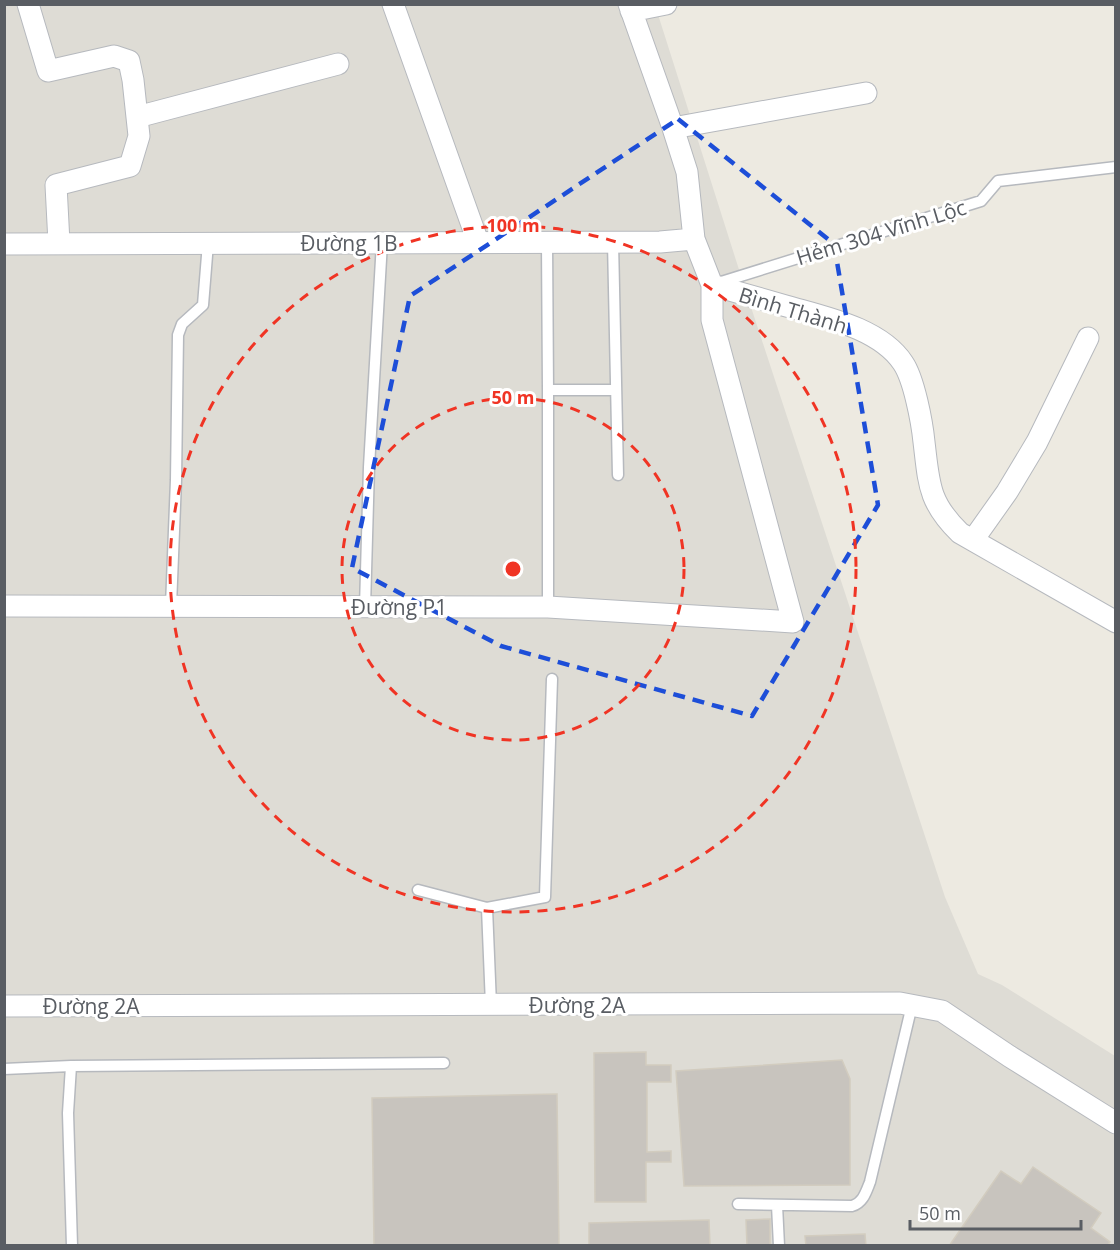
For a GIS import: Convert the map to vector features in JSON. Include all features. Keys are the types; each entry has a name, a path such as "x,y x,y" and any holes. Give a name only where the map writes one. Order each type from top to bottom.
{"street":[{"path":"28,4 48,70 114,56 129,61 133,80 139,136 130,165 56,185 59,243"},
{"path":"393,4 478,242"},
{"path":"630,8 666,4"},
{"name":"Bình Thành","path":"630,8 687,172 694,239 712,285 844,323 886,344 905,365 912,381 924,437 929,483 939,509 948,521 960,533 1116,622"},
{"path":"137,117 338,64"},
{"path":"673,128 866,93"},
{"name":"Đường 1B","path":"4,244 660,242 694,239"},
{"name":"Đường P1","path":"4,606 548,607 793,622 712,320 712,285"},
{"path":"973,540 1037,442 1088,338"},
{"name":"Đường 2A","path":"4,1006 900,1003 942,1011 1116,1123"}],"lane":[{"name":"Hẻm 304 Vĩnh Lộc","path":"712,285 981,201 998,181 1116,167"},
{"path":"365,607 369,467 382,242"},
{"path":"547,242 548,607"},
{"path":"613,242 618,475"},
{"path":"171,606 178,335 182,324 203,305 208,243"},
{"path":"548,390 616,390"},
{"path":"418,890 487,908 545,897 552,679"},
{"path":"487,908 491,1005"},
{"path":"738,1204 852,1206 859,1203 870,1182 912,1005"},
{"path":"4,1069 71,1066 444,1063"},
{"path":"71,1066 68,1113 72,1245"},
{"path":"777,1205 779,1245"}],"highlighted area":[{"path":"678,119 834,244 878,505 752,716 501,646 352,568 410,296"}],"shaded area":[{"path":"5,5 655,5 748,298 945,897 978,974 1002,985 1115,1056 1115,1245 5,1246"}],"building":[{"path":"646,1052 646,1065 671,1065 671,1082 647,1082 647,1152 671,1151 671,1162 646,1162 646,1202 595,1202 594,1053"},
{"path":"842,1060 850,1079 850,1185 684,1186 676,1071"},
{"path":"557,1094 559,1246 374,1246 372,1098"},
{"path":"1033,1167 1101,1213 1091,1228 1110,1242 1107,1246 949,1246 1001,1171 1021,1184"},
{"path":"770,1219 770,1246 747,1246 746,1220"},
{"path":"709,1220 710,1246 589,1246 589,1223"},
{"path":"865,1234 866,1246 806,1246 805,1236"}]}
